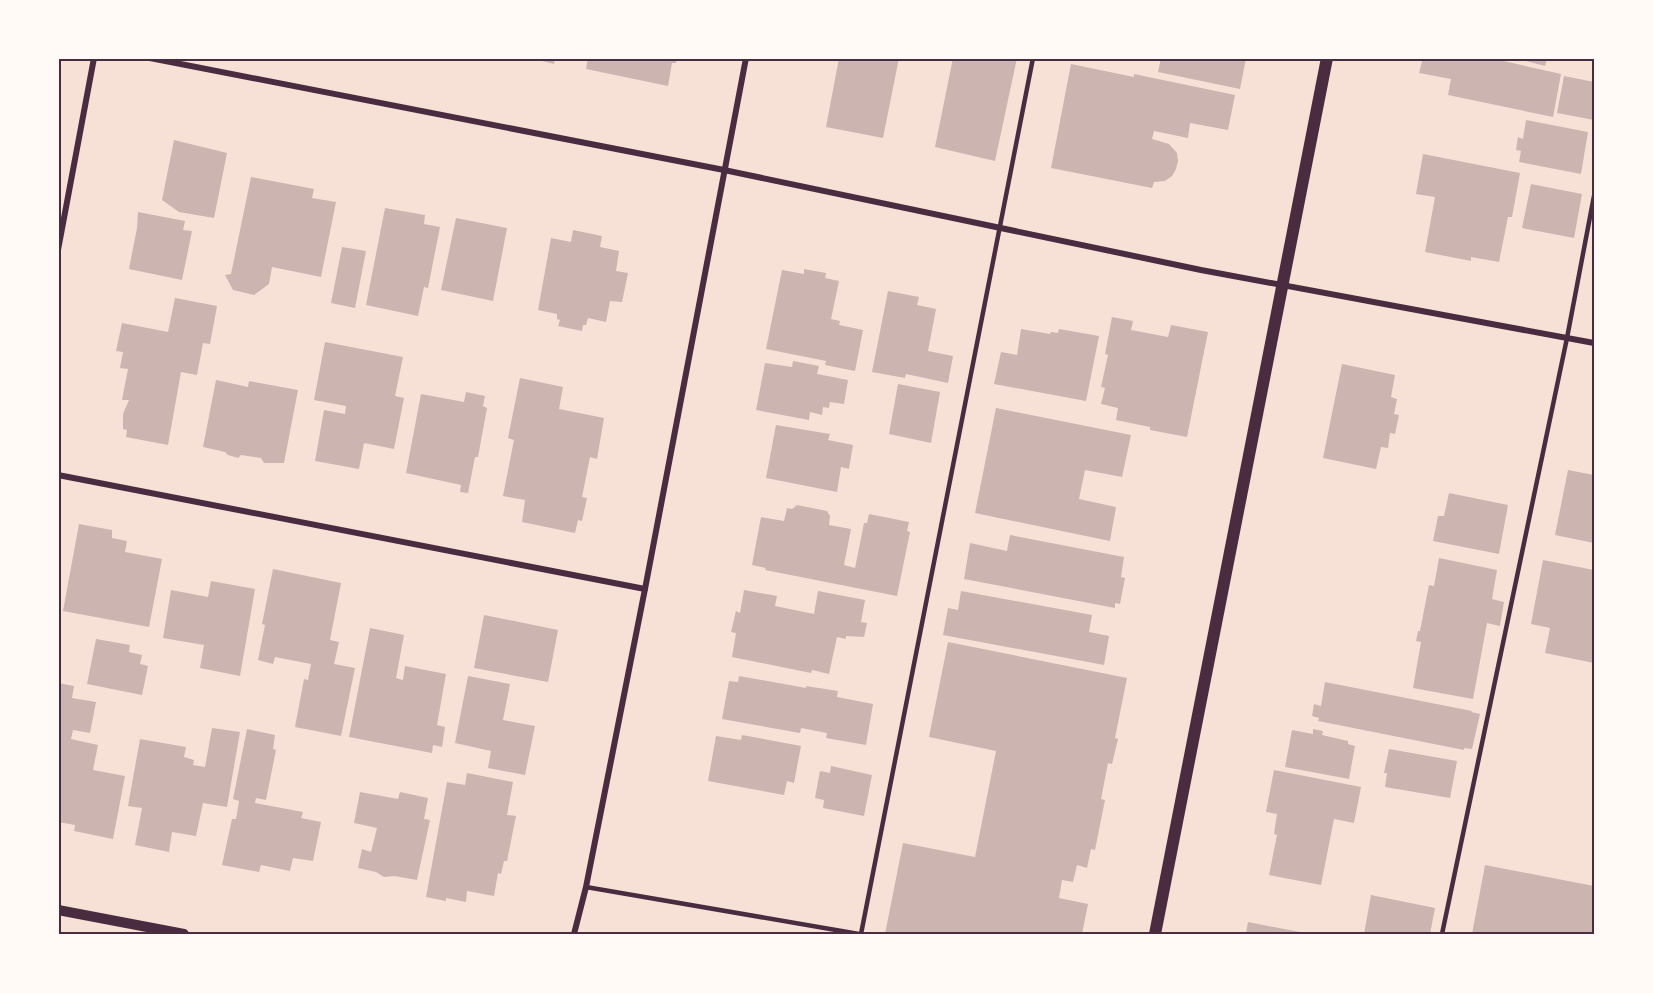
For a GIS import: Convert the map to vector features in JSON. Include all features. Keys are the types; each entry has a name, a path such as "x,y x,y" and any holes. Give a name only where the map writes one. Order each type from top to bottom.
{"main road":[{"path":"1155,934 1327,58"}],"street":[{"path":"58,250 94,58"},
{"path":"150,58 724,170 1284,285 1594,343"},
{"path":"574,934 586,887 645,589 746,58"},
{"path":"58,475 645,589"},
{"path":"58,910 184,934"}],"lane":[{"path":"586,887 860,934 1033,58"},
{"path":"1442,934 1567,338 1594,196"}],"building":[{"path":"530,58 555,58 554,64"},
{"path":"588,58 677,58 676,63 672,63 668,86 586,69"},
{"path":"839,58 899,58 883,138 826,127"},
{"path":"953,58 1017,58 995,161 935,147"},
{"path":"1161,58 1246,58 1240,89 1158,72"},
{"path":"1423,58 1490,58 1561,74 1553,117 1448,95 1451,79 1419,73"},
{"path":"1514,58 1547,58 1545,66"},
{"path":"1071,64 1134,77 1134,74 1235,95 1228,130 1190,123 1188,138 1154,131 1152,139 1169,144 1177,153 1178,161 1172,176 1165,181 1154,182 1152,188 1051,168"},
{"path":"1564,76 1594,82 1594,120 1557,113"},
{"path":"1526,120 1588,132 1581,174 1519,162 1521,151 1516,150 1518,137 1523,139"},
{"path":"174,140 227,153 214,218 179,212 162,200"},
{"path":"1423,154 1520,173 1512,217 1508,217 1499,262 1471,257 1471,261 1425,252 1435,197 1416,194"},
{"path":"251,177 314,189 312,198 336,202 321,277 272,267 269,284 254,295 233,290 225,275 231,274"},
{"path":"1531,184 1582,194 1574,238 1522,228"},
{"path":"385,208 425,215 424,224 440,227 428,288 424,287 418,316 366,305"},
{"path":"138,212 185,221 183,230 192,231 182,280 129,269"},
{"path":"456,218 507,228 493,301 441,290"},
{"path":"573,230 602,236 600,247 619,251 616,271 628,273 622,302 610,301 606,322 588,318 582,331 558,326 560,320 557,319 557,314 538,310 551,238 571,242"},
{"path":"342,247 366,251 355,308 331,303"},
{"path":"804,269 826,273 825,278 839,281 831,319 840,321 839,325 863,330 855,371 825,365 826,361 766,349 782,270 804,274"},
{"path":"888,291 919,297 917,305 936,309 928,351 953,356 948,383 906,374 905,378 872,372"},
{"path":"175,298 217,306 210,344 203,343 197,375 181,372 168,445 126,437 127,430 123,429 123,414 129,400 122,400 128,369 120,368 123,352 116,351 122,323 168,332"},
{"path":"1112,317 1133,321 1131,330 1168,337 1171,325 1208,332 1187,437 1150,430 1150,427 1116,420 1118,408 1101,404 1105,388 1101,387 1108,355 1105,354"},
{"path":"1021,329 1050,334 1051,332 1058,333 1059,329 1099,336 1086,401 994,384 1001,352 1017,355"},
{"path":"325,342 403,357 395,396 404,398 394,449 364,443 359,469 315,461 324,410 345,414 346,406 314,400"},
{"path":"793,361 819,366 817,374 848,380 844,404 830,402 829,408 823,407 822,415 810,412 809,420 756,410 765,363 792,367"},
{"path":"1342,364 1395,375 1391,397 1397,399 1394,414 1399,415 1395,434 1390,433 1388,448 1381,447 1376,469 1323,458"},
{"path":"520,378 563,387 559,409 604,418 597,459 590,457 582,497 587,498 582,521 578,520 575,533 522,522 525,500 503,496 514,440 508,438"},
{"path":"216,380 248,387 249,381 298,390 284,463 264,463 261,458 241,455 238,458 225,452 203,447"},
{"path":"898,384 940,392 931,443 889,434"},
{"path":"466,392 485,396 483,406 487,408 478,457 475,457 468,493 460,492 461,485 406,473 421,394 464,402"},
{"path":"996,408 1131,435 1122,477 1085,470 1079,499 1116,507 1110,541 975,513"},
{"path":"776,425 830,434 828,440 853,445 849,469 841,467 837,492 766,478"},
{"path":"1568,470 1594,475 1594,543 1555,535"},
{"path":"1449,493 1508,505 1499,554 1433,541 1438,516 1444,516"},
{"path":"797,505 827,511 830,516 829,525 851,529 844,565 855,568 864,523 867,523 869,514 909,522 907,531 910,532 897,596 765,570 766,568 752,565 761,517 784,521 787,508 792,509"},
{"path":"79,524 112,530 112,538 127,541 125,552 162,559 149,627 63,611"},
{"path":"1010,535 1124,557 1121,577 1125,578 1120,604 1115,603 1115,608 964,579 970,543 1007,551"},
{"path":"1439,558 1497,570 1492,599 1504,602 1500,626 1487,623 1473,699 1413,688 1421,642 1416,641 1418,631 1420,631 1429,585 1434,586"},
{"path":"1543,560 1594,570 1594,663 1545,653 1550,628 1531,624"},
{"path":"273,569 341,583 330,640 339,642 334,664 355,668 341,736 295,727 304,679 308,680 311,664 275,657 273,664 258,660 265,625 262,624"},
{"path":"211,581 255,589 240,676 200,668 204,645 163,638 171,590 208,597"},
{"path":"744,590 777,596 775,606 814,614 818,591 865,600 861,622 867,623 864,637 846,636 846,639 837,637 829,674 812,670 811,673 732,657 736,633 731,632 736,611 740,613"},
{"path":"961,591 1092,615 1089,632 1109,636 1104,665 943,635 948,608 958,610"},
{"path":"484,615 558,630 548,682 474,668"},
{"path":"370,628 404,635 396,678 403,680 405,666 446,674 437,725 445,727 442,747 433,745 432,753 349,737"},
{"path":"96,639 130,645 129,652 142,655 140,664 148,666 142,695 87,684"},
{"path":"948,642 1127,678 1115,738 1118,739 1112,764 1108,763 1101,799 1105,800 1095,850 1091,849 1087,868 1077,865 1073,882 1062,880 1059,898 1088,904 1082,934 885,934 903,843 975,857 996,751 929,737"},
{"path":"468,676 510,684 503,720 535,726 525,775 488,768 491,751 455,743"},
{"path":"739,676 806,688 806,686 838,691 837,697 873,704 866,745 826,738 827,733 801,728 800,733 722,719 729,681 738,682"},
{"path":"1325,682 1480,714 1472,749 1464,748 1464,750 1318,721 1319,718 1312,716 1314,704 1321,706"},
{"path":"58,683 74,686 72,698 96,702 90,733 73,730 71,739 98,745 93,770 125,776 113,839 74,831 75,825 58,822"},
{"path":"212,728 240,732 227,807 203,803 196,836 172,832 169,852 135,845 142,808 128,806 140,739 186,747 184,757 194,760 193,765 205,767"},
{"path":"247,729 275,735 273,749 276,750 266,800 256,798 255,803 303,812 301,818 321,822 313,861 293,858 290,871 261,865 259,872 222,865 232,819 236,819 239,801 233,799"},
{"path":"1313,729 1323,731 1322,735 1348,741 1348,744 1355,746 1349,779 1285,767 1292,730 1313,734"},
{"path":"742,735 801,746 794,783 787,781 784,795 708,781 716,736 741,740"},
{"path":"1389,749 1457,761 1450,798 1385,787 1387,773 1384,773"},
{"path":"831,766 872,775 864,816 823,808 824,800 815,798 820,771 830,773"},
{"path":"1274,770 1361,787 1354,823 1334,819 1321,885 1269,875 1277,835 1274,834 1277,814 1266,812"},
{"path":"467,773 513,782 507,815 516,816 507,861 504,861 501,874 498,873 494,896 467,891 466,902 426,897 447,782 465,785"},
{"path":"360,792 398,799 400,792 428,798 424,819 430,820 417,880 394,876 384,877 376,872 358,868 362,849 371,852 377,828 354,823"},
{"path":"1485,865 1594,886 1594,934 1472,934"},
{"path":"1371,895 1435,908 1430,934 1364,934"},
{"path":"1248,922 1305,933 1305,934 1246,934"}]}
